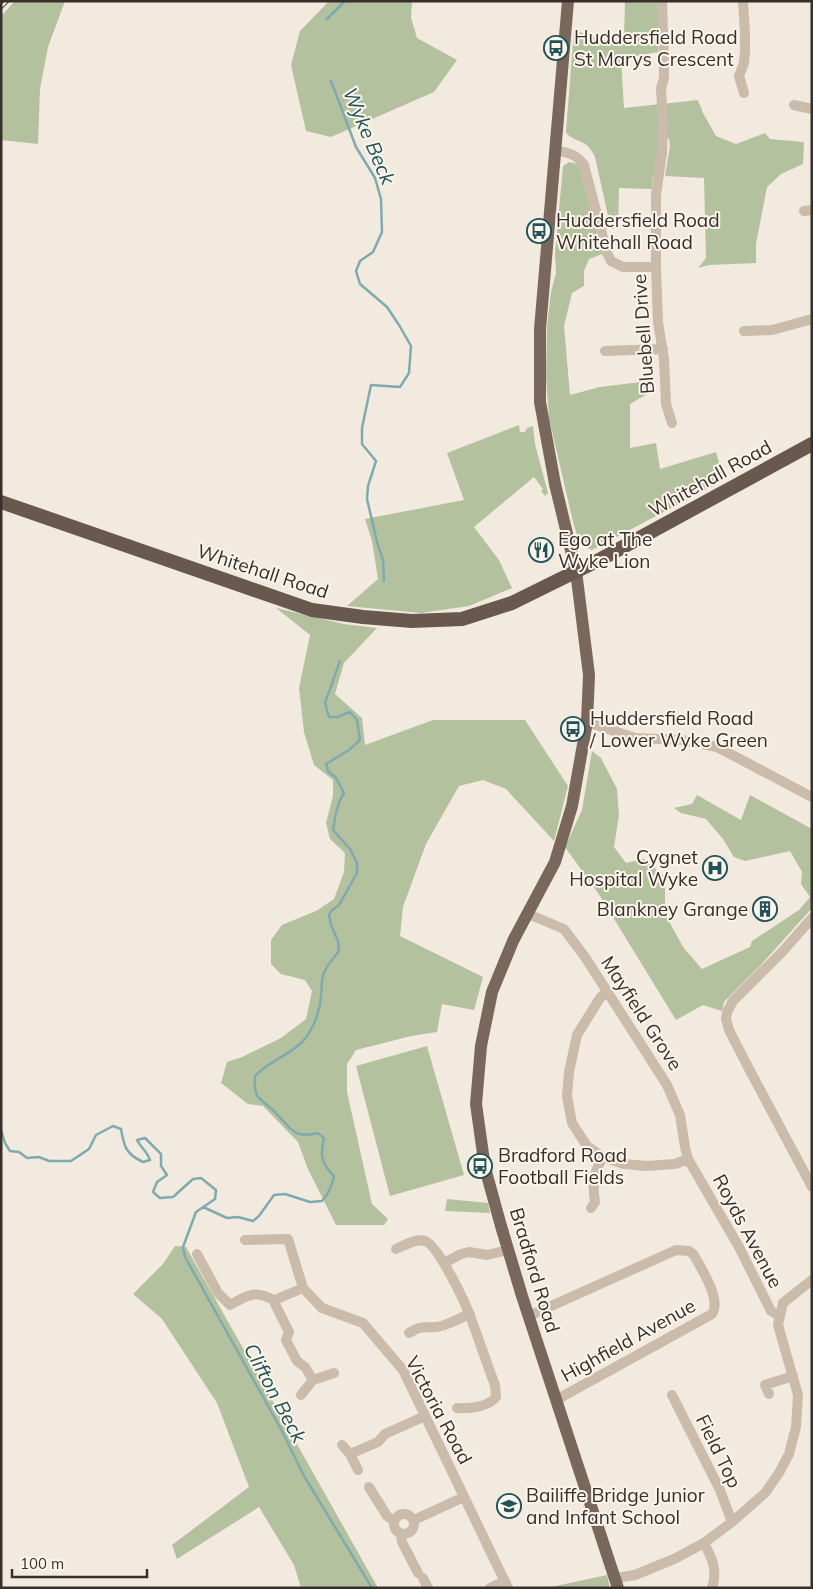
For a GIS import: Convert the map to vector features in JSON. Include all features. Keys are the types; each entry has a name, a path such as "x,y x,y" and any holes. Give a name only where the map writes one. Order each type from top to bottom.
{"highway":[{"name":"Whitehall Road","path":"1,502 312,610 412,621 462,619 512,603 576,571 812,444"}],"main road":[{"name":"Bradford Road","path":"568,1 540,329 540,402 555,484 576,571 589,675 587,722 572,806 559,848 554,862 513,941 492,992 481,1046 476,1104 484,1168 508,1250 617,1583"}],"street":[{"name":"Bluebell Drive","path":"662,1 664,78 661,88 663,125 662,153 656,195 656,267 658,322 663,348 666,404 672,423"},
{"path":"743,1 745,50 744,63 739,76 744,93"},
{"path":"794,105 812,109"},
{"path":"555,151 570,152 584,165 607,253 611,261 623,267 656,267"},
{"path":"744,331 772,330 812,319"},
{"path":"604,351 663,348"},
{"path":"587,722 635,738 682,740 718,747 812,797"},
{"name":"Mayfield Grove","path":"528,914 564,928 585,957 667,1085 680,1115 688,1159"},
{"path":"812,918 783,951 733,1001 727,1012 726,1019 729,1030 740,1052 812,1187"},
{"path":"607,992 600,998 577,1035 569,1072 567,1096 572,1123 587,1146 603,1156 624,1164 646,1166 675,1164 688,1159"},
{"path":"590,1208 594,1202 592,1184 603,1156"},
{"name":"Royds Avenue","path":"688,1159 739,1248 770,1311 780,1316"},
{"name":"Victoria Road","path":"245,1240 288,1239 303,1288 322,1308 363,1323 403,1370 507,1584"},
{"path":"396,1249 415,1241 423,1240 431,1243 444,1263 470,1314 495,1385 496,1396 492,1402 470,1409 458,1408"},
{"path":"444,1263 469,1252 487,1255 508,1250"},
{"name":"Highfield Avenue","path":"529,1316 676,1250 689,1251 694,1255 714,1296 715,1310 708,1317 556,1400"},
{"path":"197,1254 218,1293 230,1305 250,1294 264,1295 276,1301"},
{"path":"617,1583 704,1544 765,1493 779,1473 789,1454 796,1427 798,1395 778,1326 783,1303 812,1280"},
{"path":"303,1288 277,1299 274,1304 289,1332 286,1340 297,1362 304,1367 313,1380"},
{"path":"409,1333 425,1326 437,1327 470,1314"},
{"path":"301,1395 313,1380 334,1373"},
{"path":"766,1385 793,1376"},
{"name":"Field Top","path":"672,1395 720,1490 732,1522"},
{"path":"350,1454 378,1442 385,1434 425,1416"},
{"path":"342,1445 350,1454 358,1470"},
{"path":"369,1487 387,1516 394,1521"},
{"path":"414,1520 464,1497"},
{"path":"404,1514 414,1520 413,1530 407,1534 401,1534 394,1528 394,1521 398,1516 404,1514"},
{"path":"401,1534 402,1542 428,1588"},
{"path":"704,1544 714,1566 715,1580 712,1588"},
{"path":"490,1588 507,1584"}],"green space":[{"path":"15,1 65,1 48,47 40,89 38,144 1,140 1,16"},
{"path":"329,1 412,1 411,18 417,38 457,60 434,92 331,137 306,131 291,65 300,31"},
{"path":"625,1 658,1 658,52 621,59 624,108 698,100 716,136 736,144 765,133 770,139 804,142 803,164 781,174 767,187 756,244 756,263 709,265 698,268 706,258 704,178 665,176 670,146 669,139 665,135 656,174 653,176 652,189 619,188 618,228 611,229 595,157 586,144 567,134 566,131 574,30 615,44 624,38"},
{"path":"569,162 578,164 580,169 602,254 589,259 584,271 584,286 572,293 564,326 570,395 600,387 649,381 649,393 630,404 630,448 656,443 660,469 716,452 724,480 592,550 580,544 573,522 549,418 546,377 547,326 551,292 556,273 555,254 563,166"},
{"path":"519,425 520,432 525,432 527,428 533,426 535,444 548,493 545,496 541,491 543,489 534,477 474,527 499,560 512,588 469,606 421,613 347,606 378,579 372,541 365,519 464,500 447,453"},
{"path":"276,608 344,624 377,628 344,663 335,694 362,718 365,745 433,720 525,720 568,786 554,841 506,789 483,780 459,786 426,844 403,907 400,936 483,977 474,1010 442,1004 437,1032 411,1036 356,1050 347,1064 347,1092 372,1204 388,1219 384,1225 336,1225 308,1169 298,1142 263,1106 248,1104 221,1083 227,1062 242,1057 281,1038 306,1019 312,991 305,980 281,974 271,964 271,940 282,925 316,911 334,899 344,872 345,853 330,839 326,823 333,796 333,780 314,765 304,732 299,688 310,635"},
{"path":"592,751 601,758 617,789 619,815 614,847 626,863 644,859 665,877 665,914 683,947 702,969 750,947 752,941 799,910 810,897 801,884 802,872 790,851 745,861 734,857 723,839 706,819 681,813 674,808 692,804 697,795 741,820 750,795 812,829 812,908 760,966 724,1002 722,1011 703,1005 676,1020 600,896 565,847 582,810"},
{"path":"427,1046 464,1175 390,1196 356,1066"},
{"path":"447,1199 488,1203 490,1213 445,1211"},
{"path":"175,1246 186,1247 378,1588 301,1588 294,1565 259,1507 177,1559 172,1545 249,1487 217,1403 162,1319 133,1294 163,1264"},
{"path":"607,1575 610,1588 546,1588"}],"waterway":[{"name":"Wyke Beck","path":"327,19 345,1"},
{"name":"Wyke Beck","path":"331,81 356,147 375,178 381,199 382,232 373,252 360,261 356,271 360,284 387,307 411,346 409,373 400,387 371,385 362,428 362,444 376,461 368,486 367,499 383,560 384,581"},
{"name":"Wyke Beck","path":"203,1207 227,1218 238,1217 253,1221 259,1216 274,1195 285,1194 310,1202 322,1201 333,1180 334,1176 324,1163 322,1149 324,1138 318,1133 310,1135 298,1134 290,1128 259,1098 255,1090 255,1076 268,1065 298,1046 314,1024 320,1006 323,976 339,951 338,941 329,915 339,905 357,873 357,863 350,849 333,830 338,806 344,793 336,778 328,771 326,764 349,750 360,740 357,720 350,712 337,717 329,717 325,703 340,661"},
{"name":"Clifton Beck","path":"1,1130 10,1151 19,1152 27,1158 39,1157 49,1161 71,1161 89,1149 96,1135 113,1126 121,1129 123,1141 129,1153 137,1159 143,1162 150,1160 137,1140 145,1138 161,1154 161,1166 167,1175 157,1182 153,1192 160,1198 173,1197 193,1179 201,1178 216,1190 215,1199 196,1212 183,1247 185,1257 282,1431 304,1476 372,1588"}],"railway":[{"path":"1,7 7,1"}],"place":[{"name":"Huddersfield Road St Marys Crescent","path":"556,48"},
{"name":"Huddersfield Road Whitehall Road","path":"539,231"},
{"name":"Ego at The Wyke Lion","path":"541,550"},
{"name":"Huddersfield Road / Lower Wyke Green","path":"573,729"},
{"name":"Cygnet Hospital Wyke","path":"715,868"},
{"name":"Blankney Grange","path":"765,909"},
{"name":"Bradford Road Football Fields","path":"480,1166"},
{"name":"Bailiffe Bridge Junior and Infant School","path":"509,1506"}]}
